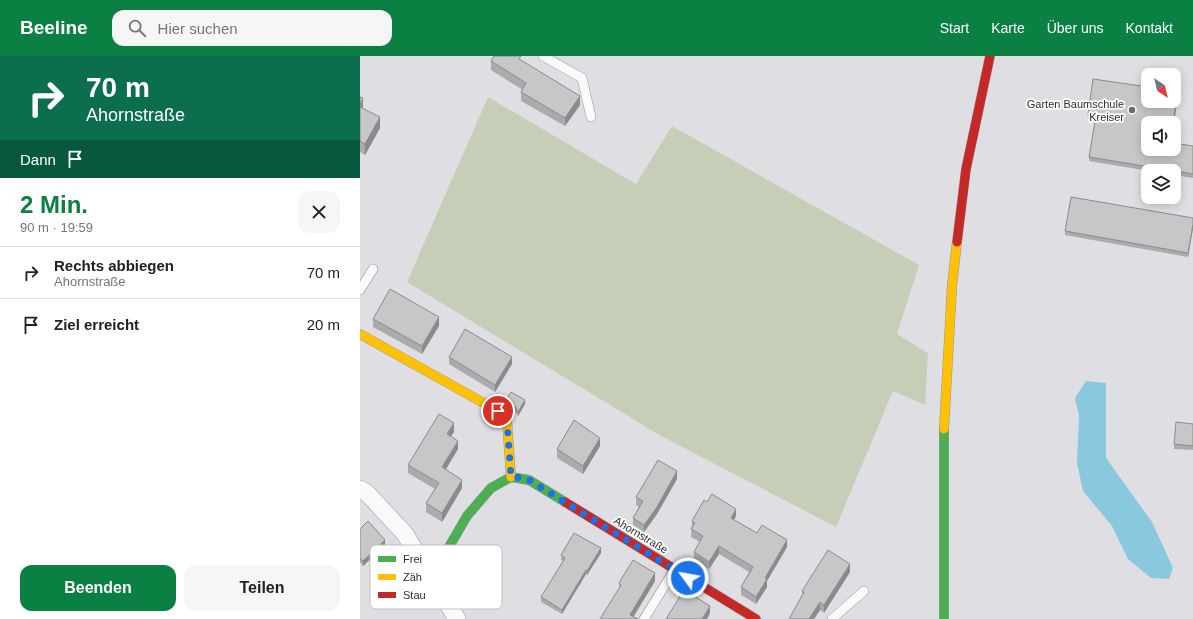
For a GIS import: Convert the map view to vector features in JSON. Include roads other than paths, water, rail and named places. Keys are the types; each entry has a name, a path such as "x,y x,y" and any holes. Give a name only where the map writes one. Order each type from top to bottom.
{"street":[{"path":"944,619 944,421 952,286 966,169 990,56"},
{"path":"360,334 498,411 507,421 511,476 491,488 467,516 450,545"},
{"name":"Ahornstraße","path":"511,476 529,480 756,619"},
{"path":"360,489 367,493 405,534 412,545"},
{"path":"451,609 457,619"}],"lane":[{"path":"543,56 582,78 591,117"},
{"path":"360,290 373,269"},
{"path":"644,619 675,569"},
{"path":"832,619 864,591"}],"water":[{"path":"1086,381 1106,383 1106,458 1152,522 1173,568 1169,579 1151,578 1128,559 1112,526 1083,491 1077,463 1079,416 1075,398"}],"place":[{"name":"Garten Baumschule Kreiser","path":"1132,110"}]}
